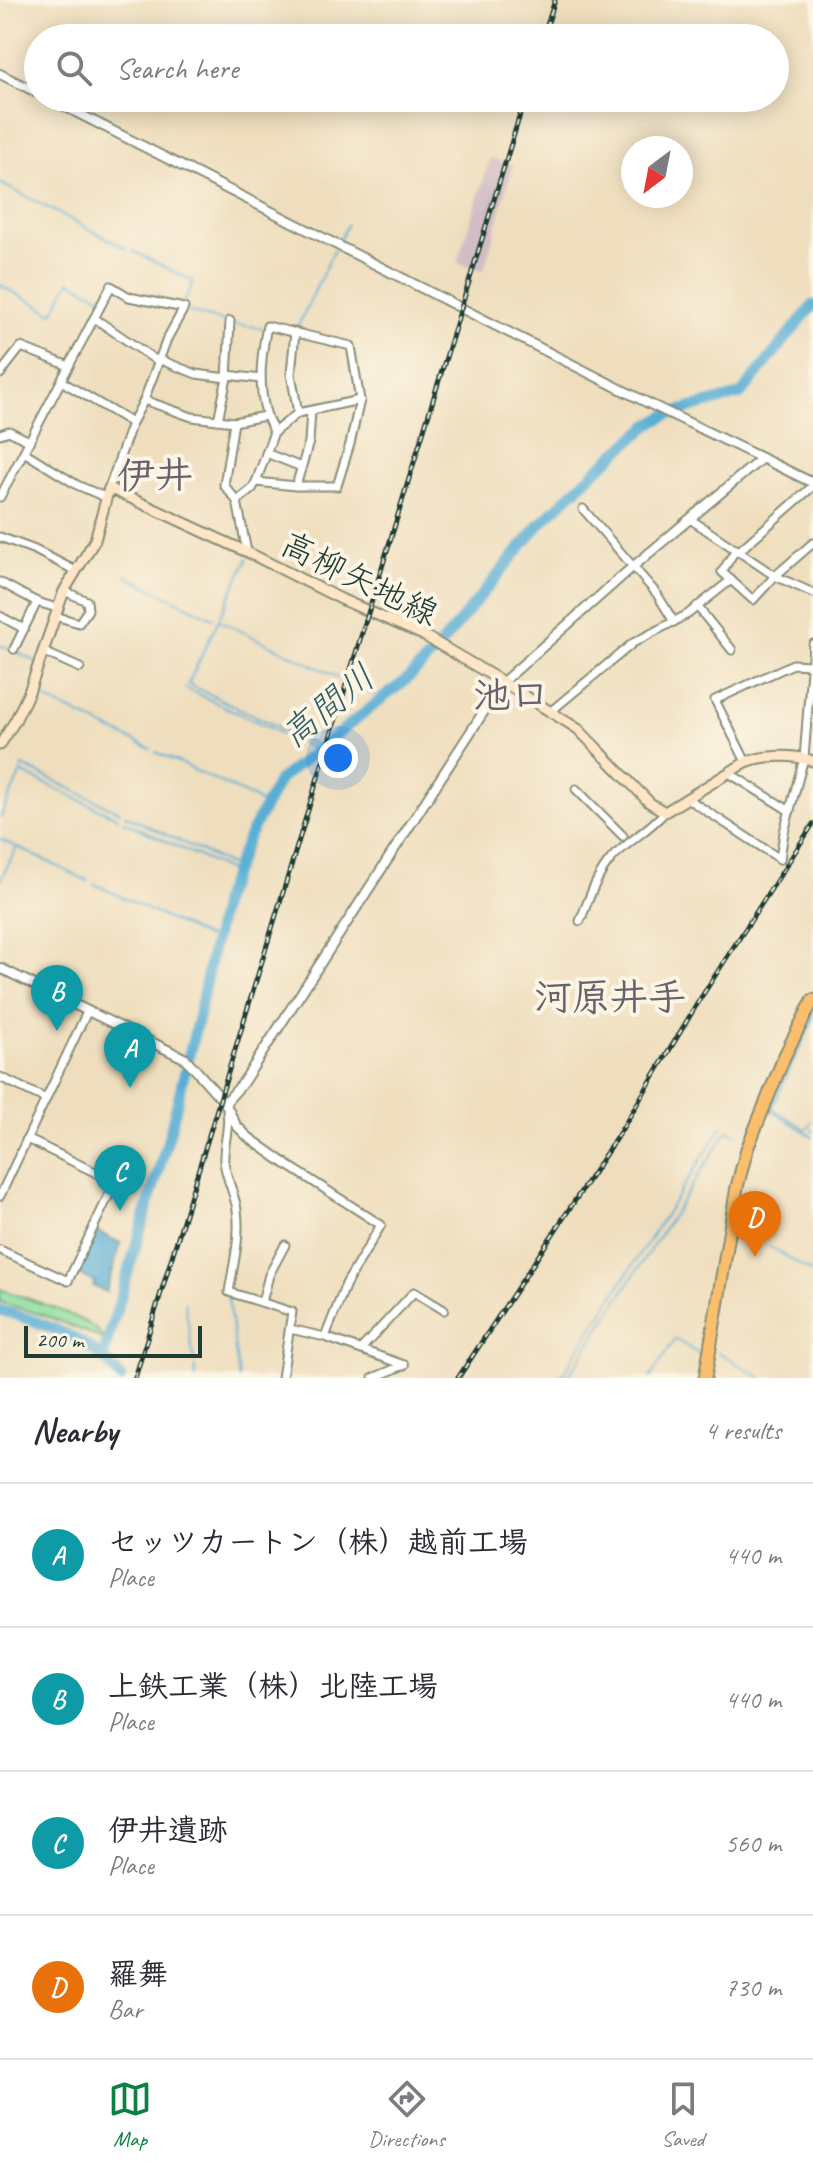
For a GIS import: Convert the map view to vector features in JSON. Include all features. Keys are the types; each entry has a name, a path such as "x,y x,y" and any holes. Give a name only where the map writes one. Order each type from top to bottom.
{"main road":[{"name":"高柳矢地線","path":"108,493 247,552 343,600 423,635 578,729 650,803 665,812"},
{"path":"0,745 20,711 64,591 95,540 108,493"},
{"path":"665,812 746,762 768,757 808,760"},
{"path":"705,1378 737,1187 747,1149 785,1055 813,1000"}],"street":[{"path":"0,74 24,86"},
{"path":"76,112 813,484 737,550 722,572 753,600 813,543"},
{"path":"0,497 111,286 129,297 184,308 132,423 108,493 77,485 24,452"},
{"path":"94,318 158,360 196,374 261,379"},
{"path":"218,420 227,377 230,321"},
{"path":"256,482 337,486 360,400 351,346 267,326 260,360 261,379 265,416 274,432"},
{"path":"295,332 291,374 298,413"},
{"path":"0,374 21,347 69,366"},
{"path":"61,381 132,423"},
{"path":"144,400 192,417 234,422 265,416"},
{"path":"237,501 256,482 274,432 298,413 360,400"},
{"path":"296,486 309,442 311,411"},
{"path":"234,422 224,485 237,501 247,552"},
{"path":"0,434 9,431 29,441"},
{"path":"266,453 301,467"},
{"path":"225,1103 242,1084 503,682 633,566 761,459"},
{"path":"0,475 10,479"},
{"path":"583,509 657,594 674,622"},
{"path":"690,519 775,576 813,593"},
{"path":"0,537 35,550 76,571"},
{"path":"550,712 633,643 674,622 731,580"},
{"path":"0,582 79,623 88,610 87,601 64,591"},
{"path":"14,649 37,602"},
{"path":"697,606 732,650"},
{"path":"0,616 24,629"},
{"path":"688,799 780,859 790,811 808,760 813,644"},
{"path":"44,652 80,668"},
{"path":"746,762 715,700 793,664 811,665"},
{"path":"729,773 790,811"},
{"path":"576,789 623,836"},
{"path":"580,921 599,874 613,857 652,827 665,812"},
{"path":"0,968 181,1056 200,1071 225,1103 236,1125 248,1137 381,1225 346,1284 325,1337"},
{"path":"0,1196 87,1012"},
{"path":"0,1077 46,1099"},
{"path":"225,1103 229,1124 224,1138 224,1163 237,1207 239,1229 229,1292 290,1310 282,1378"},
{"path":"0,1250 68,1281 115,1182 27,1139"},
{"path":"262,1302 269,1275 285,1245"},
{"path":"361,1349 414,1292 444,1310"},
{"path":"290,1329 325,1337 404,1365 373,1378"}],"shaded area":[{"path":"490,158 513,165 484,271 457,263"}],"green space":[{"path":"0,1289 74,1316 98,1331 103,1339 49,1317 0,1302"}],"water":[{"path":"97,1232 121,1243 106,1292 93,1286 95,1282 77,1274"}],"waterway":[{"path":"0,183 126,248"},
{"path":"339,241 347,225"},
{"path":"298,326 334,250"},
{"path":"133,251 194,282 184,302"},
{"path":"0,285 53,313 70,281 101,297 104,292"},
{"name":"高間川","path":"103,1356 170,1132 223,899 248,838 279,780 406,680 433,654 540,524 593,473 649,425 669,414 741,394 813,305"},
{"path":"189,312 225,322"},
{"path":"234,324 262,328"},
{"path":"261,457 270,433"},
{"path":"248,558 188,684 316,745"},
{"path":"126,576 213,618"},
{"path":"220,621 375,695"},
{"path":"0,645 10,649"},
{"path":"16,652 36,662"},
{"path":"46,667 35,694 151,749"},
{"path":"185,688 312,748"},
{"path":"156,752 256,799 264,806"},
{"path":"21,771 23,766 120,812"},
{"path":"0,818 21,772 118,818"},
{"path":"125,815 230,865"},
{"path":"123,821 228,870"},
{"path":"0,839 16,847"},
{"path":"0,881 17,847 88,881"},
{"path":"94,884 208,938"},
{"path":"0,962 39,981"},
{"path":"770,1109 813,1015"},
{"path":"807,1130 772,1108 813,1020"},
{"path":"762,1127 770,1109 813,1137"},
{"path":"808,1128 813,1121"},
{"path":"560,1378 722,1127"},
{"path":"567,1378 728,1130 738,1135"},
{"path":"650,1378 675,1339 702,1356 724,1223"},
{"path":"769,1246 813,1273"},
{"path":"227,1292 239,1378"},
{"path":"185,1303 194,1362"},
{"path":"0,1310 50,1327 83,1343 121,1378"},
{"path":"718,1352 762,1378"},
{"path":"195,1367 196,1378"}],"railway":[{"path":"547,24 555,0"},
{"path":"135,1378 521,112"},
{"path":"458,1378 622,1129 700,999 813,824"}],"place":[{"name":"上鉄工業（株）北陸工場","path":"57,1031"},
{"name":"セッツカートン（株）越前工場","path":"130,1088"},
{"name":"伊井遺跡","path":"120,1211"},
{"name":"羅舞","path":"755,1257"}],"district":[{"name":"伊井","path":"155,475"},
{"name":"池口","path":"511,695"},
{"name":"河原井手","path":"610,997"}]}
